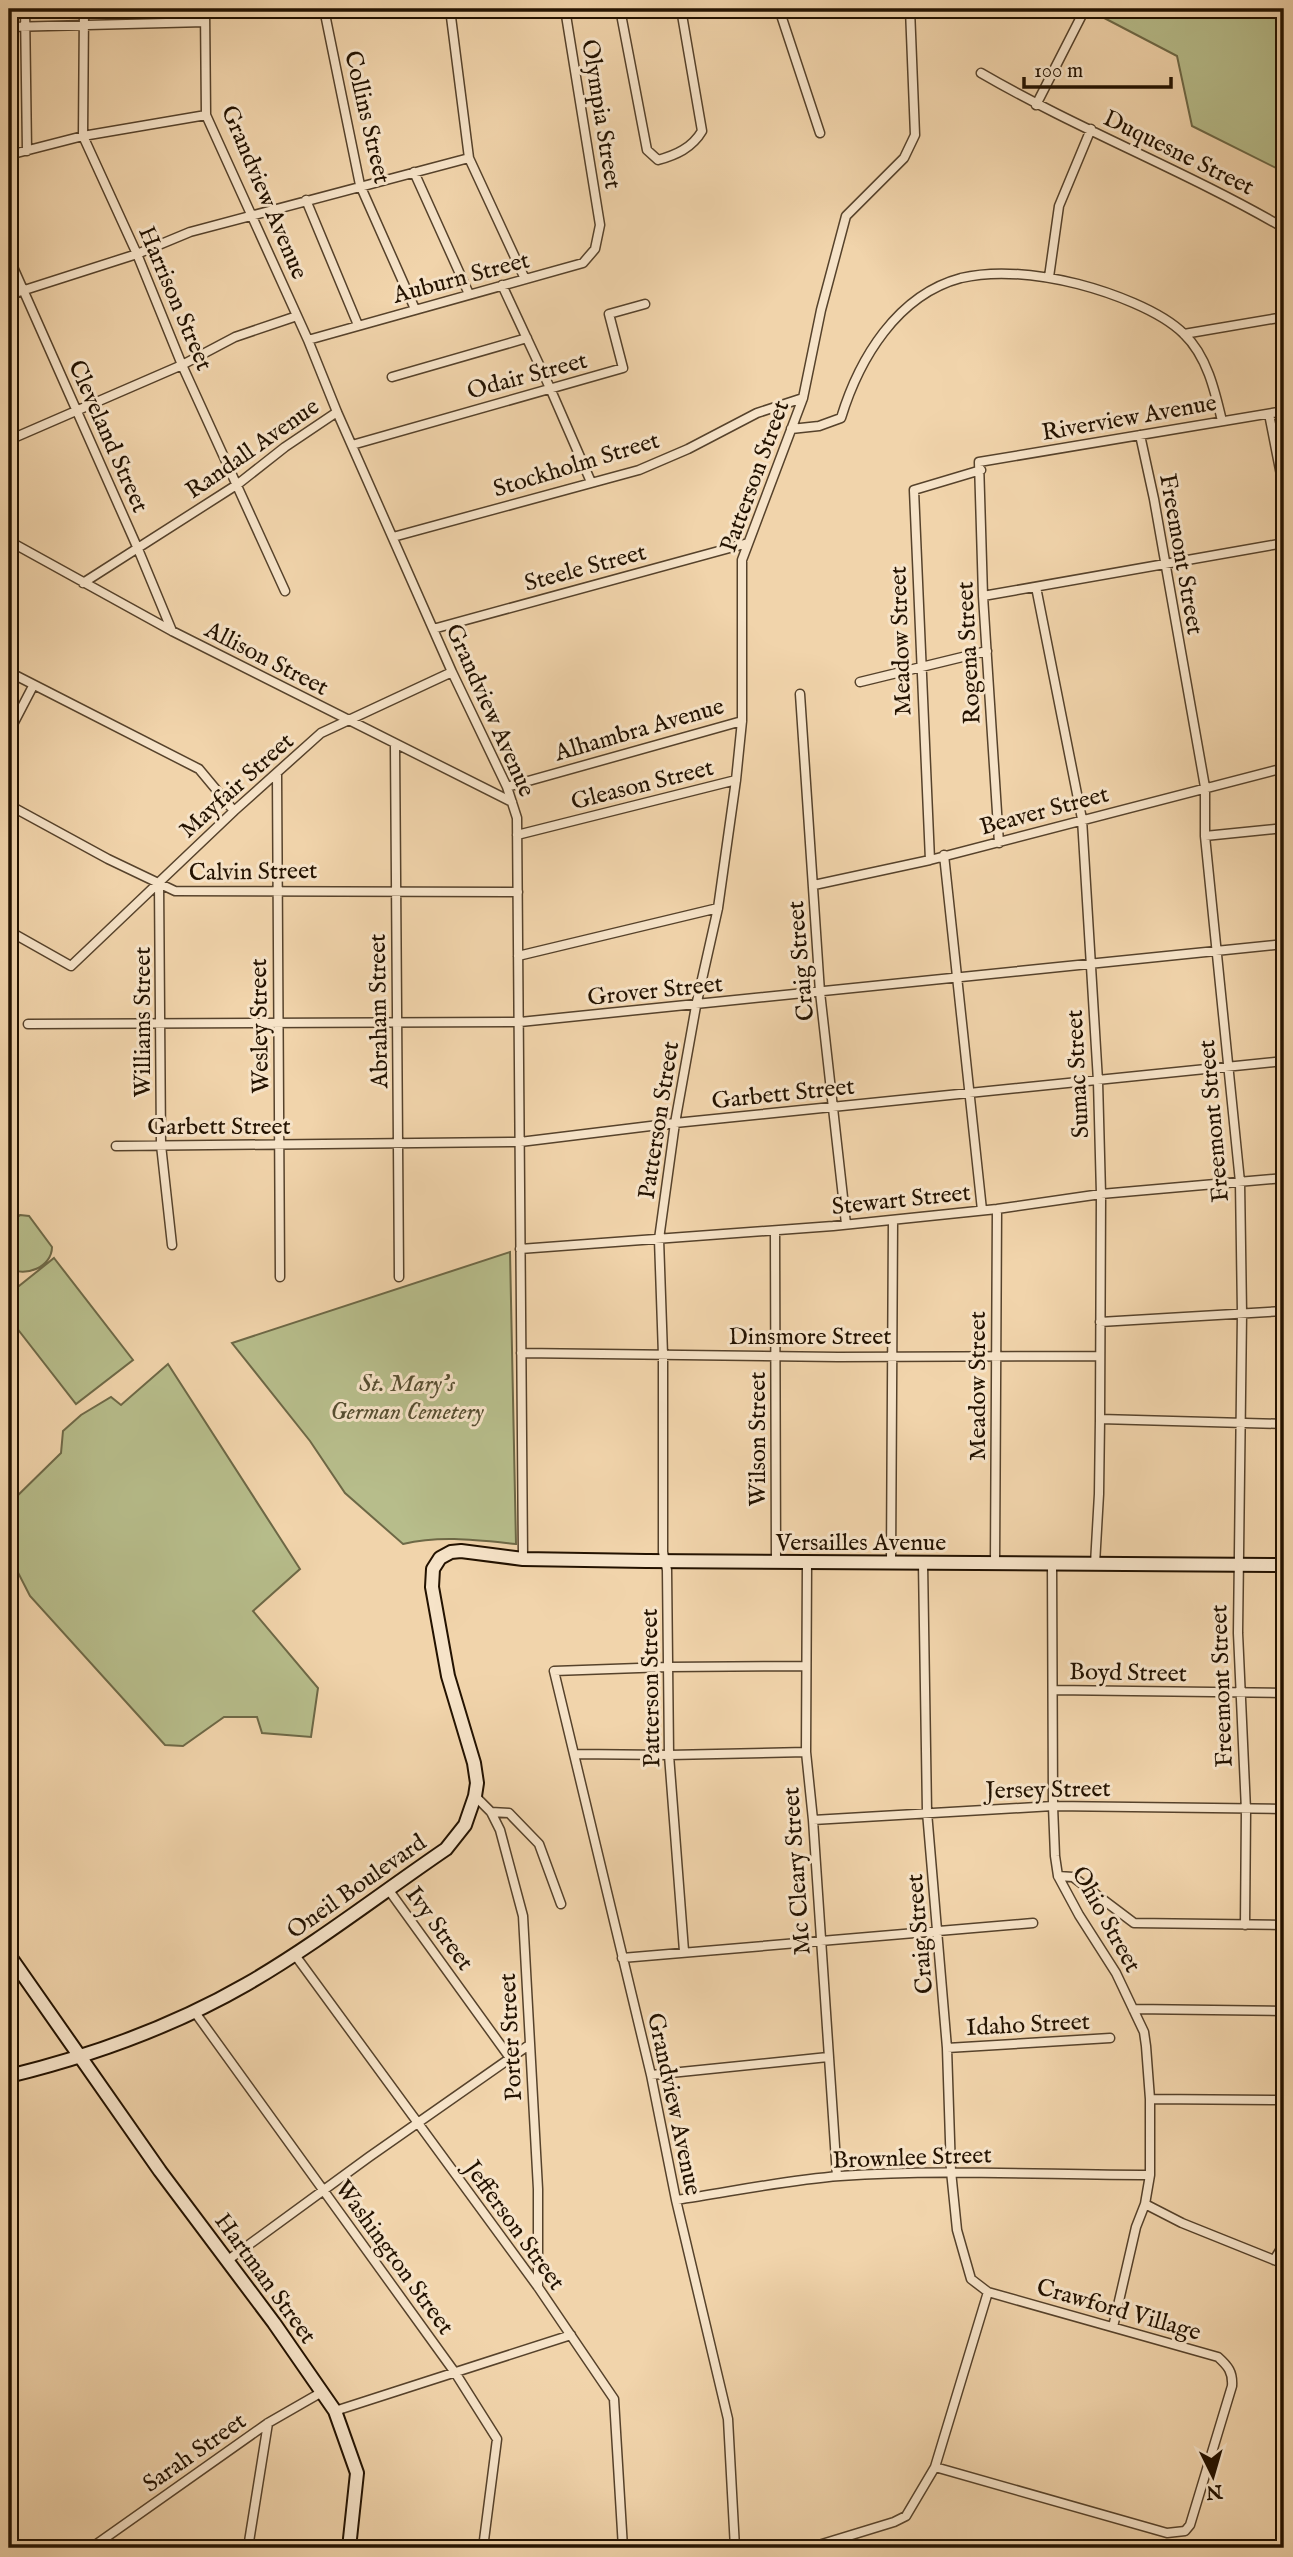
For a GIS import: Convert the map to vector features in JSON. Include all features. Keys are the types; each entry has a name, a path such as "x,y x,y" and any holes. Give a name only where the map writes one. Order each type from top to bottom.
{"street":[{"path":"25,9 27,151"},
{"name":"Harrison Street","path":"84,9 83,136 285,591"},
{"path":"205,9 218,9"},
{"name":"Grandview Avenue","path":"205,9 206,116 308,340 452,672 507,787 517,818 523,1559"},
{"name":"Collins Street","path":"324,9 360,185 415,309"},
{"path":"450,9 469,158 525,279"},
{"name":"Olympia Street","path":"565,9 600,225"},
{"path":"620,9 647,150 658,160 673,156 695,143 702,131 681,9"},
{"path":"779,9 820,133"},
{"name":"Patterson Street","path":"684,1951 669,1755 659,1239 695,1006 718,908 736,780 742,721 741,560 803,398 821,310 846,216 904,158 915,135 910,9"},
{"path":"1036,105 1085,9"},
{"path":"9,27 205,22"},
{"name":"Duquesne Street","path":"981,73 1036,105 1244,205 1284,228"},
{"path":"9,155 83,136 206,116"},
{"path":"1049,277 1059,206 1091,130"},
{"path":"9,295 137,254 190,232 469,158"},
{"path":"414,172 469,294"},
{"path":"306,200 358,325"},
{"name":"Auburn Street","path":"308,340 583,262 595,249 600,225"},
{"name":"Cleveland Street","path":"9,257 172,631"},
{"path":"791,429 819,426 841,418 864,363 880,335 908,307 934,290 959,279 982,275 1049,277 1116,296 1149,310 1184,334 1211,378 1222,421"},
{"path":"502,285 591,482"},
{"name":"Odair Street","path":"352,445 623,368 609,314 645,304"},
{"path":"9,440 183,365 235,337 297,316"},
{"path":"1184,334 1284,317"},
{"path":"392,377 527,338"},
{"name":"Stockholm Street","path":"393,537 639,470 688,449 757,413 803,398"},
{"name":"Riverview Avenue","path":"980,466 1284,411"},
{"name":"Randall Avenue","path":"83,583 237,484 285,446 337,412"},
{"path":"1269,414 1284,490"},
{"name":"Freemont Street","path":"1140,435 1154,499 1205,787 1205,836 1240,1182 1238,1565 1239,1693 1245,1810 1245,1925"},
{"name":"Rogena Street","path":"980,466 983,596 999,843"},
{"name":"Meadow Street","path":"930,860 914,490 980,466"},
{"name":"Allison Street","path":"9,541 172,631 513,803"},
{"name":"Steele Street","path":"433,629 748,543"},
{"path":"983,596 1284,543"},
{"name":"Sumac Street","path":"1036,587 1082,820 1098,1081 1101,1194 1098,1356 1100,1419 1095,1564"},
{"path":"860,682 987,651"},
{"name":"Mayfair Street","path":"9,931 71,966 234,811 321,733 452,672"},
{"path":"9,673 199,769 234,811"},
{"path":"9,732 33,686"},
{"name":"Craig Street","path":"800,694 820,992 846,1224"},
{"name":"Alhambra Avenue","path":"507,787 742,721"},
{"name":"Abraham Street","path":"395,745 399,1278"},
{"name":"Beaver Street","path":"814,885 999,843 1284,768"},
{"name":"Wesley Street","path":"277,775 280,1277"},
{"name":"Gleason Street","path":"517,835 736,780"},
{"name":"Calvin Street","path":"9,805 108,859 175,891 518,892"},
{"path":"1205,836 1284,828"},
{"path":"944,855 982,1210"},
{"name":"Williams Street","path":"159,882 161,1145 173,1245"},
{"path":"518,956 718,908"},
{"name":"Grover Street","path":"27,1024 520,1022 1284,944"},
{"name":"Garbett Street","path":"116,1146 520,1142 1284,1061"},
{"name":"Stewart Street","path":"520,1249 775,1231 997,1209 1101,1194 1284,1178"},
{"name":"Meadow Street","path":"995,1564 997,1209"},
{"path":"891,1563 893,1220"},
{"name":"Wilson Street","path":"775,1231 776,1562"},
{"path":"1100,1322 1284,1311"},
{"name":"Dinsmore Street","path":"521,1353 1098,1356"},
{"path":"1100,1419 1284,1424"},
{"name":"Versailles Avenue","path":"440,1558 461,1550 523,1559 665,1562 1284,1565"},
{"name":"Oneil Boulevard","path":"9,2076 47,2067 139,2035 246,1985 295,1955 446,1849 465,1825 475,1796 474,1763 448,1676 432,1587 433,1569 440,1558"},
{"name":"Mc Cleary Street","path":"807,1563 806,1752 837,2176"},
{"name":"Craig Street","path":"923,1563 927,1812 947,2048 951,2171 957,2230 971,2279 988,2292"},
{"name":"Ohio Street","path":"1052,1564 1053,1806 1058,1875 1079,1915 1116,1973 1144,2032 1150,2099 1150,2175 1145,2204 1136,2227 1112,2327"},
{"path":"667,1667 805,1666"},
{"name":"Grandview Avenue","path":"667,1667 554,1671 651,2074 676,2200 728,2419 735,2548"},
{"name":"Boyd Street","path":"1054,1690 1284,1693"},
{"path":"575,1754 806,1752"},
{"name":"Porter Street","path":"475,1796 491,1812 499,1830 523,1916 538,2189 538,2287"},
{"name":"Jersey Street","path":"813,1820 1053,1806 1284,1809"},
{"path":"491,1812 509,1813 539,1844 561,1904"},
{"path":"1058,1875 1073,1877 1134,1923 1284,1925"},
{"name":"Ivy Street","path":"388,1889 510,2058"},
{"path":"622,1958 1033,1923"},
{"name":"Hartman Street","path":"9,1955 160,2171 228,2260 335,2412 357,2473 349,2548"},
{"name":"Jefferson Street","path":"295,1955 538,2287 614,2399 623,2548"},
{"path":"1133,2009 1284,2011"},
{"name":"Washington Street","path":"194,2011 456,2374 497,2439 483,2548"},
{"name":"Idaho Street","path":"947,2048 1110,2038"},
{"path":"228,2260 529,2045"},
{"path":"651,2074 828,2057"},
{"path":"1150,2099 1284,2100"},
{"name":"Brownlee Street","path":"676,2200 837,2176 951,2171 1150,2175"},
{"path":"1145,2204 1182,2223 1284,2264"},
{"path":"1273,2260 1284,2244"},
{"path":"809,2548 906,2516 935,2467 988,2292"},
{"name":"Crawford Village","path":"935,2467 1167,2533 1185,2531 1190,2525 1232,2386 1233,2376 1228,2367 1214,2356 988,2292"},
{"path":"335,2412 571,2335"},
{"name":"Sarah Street","path":"91,2548 268,2423 322,2392"},
{"path":"248,2548 268,2423"}],"green space":[{"path":"1087,9 1284,9 1284,172 1192,126 1177,56"},
{"path":"20,1215 29,1216 52,1247 48,1260 43,1265 22,1272 9,1268 9,1225"},
{"name":"St. Mary's German Cemetery","path":"510,1252 516,1544 445,1539 403,1544 345,1493 310,1441 232,1343"},
{"path":"54,1258 133,1360 76,1404 9,1318 9,1294"},
{"path":"168,1364 300,1569 253,1611 318,1688 311,1737 262,1733 257,1717 224,1717 183,1746 165,1745 30,1596 9,1555 9,1504 61,1453 63,1431 81,1415 111,1397 121,1405"}]}
